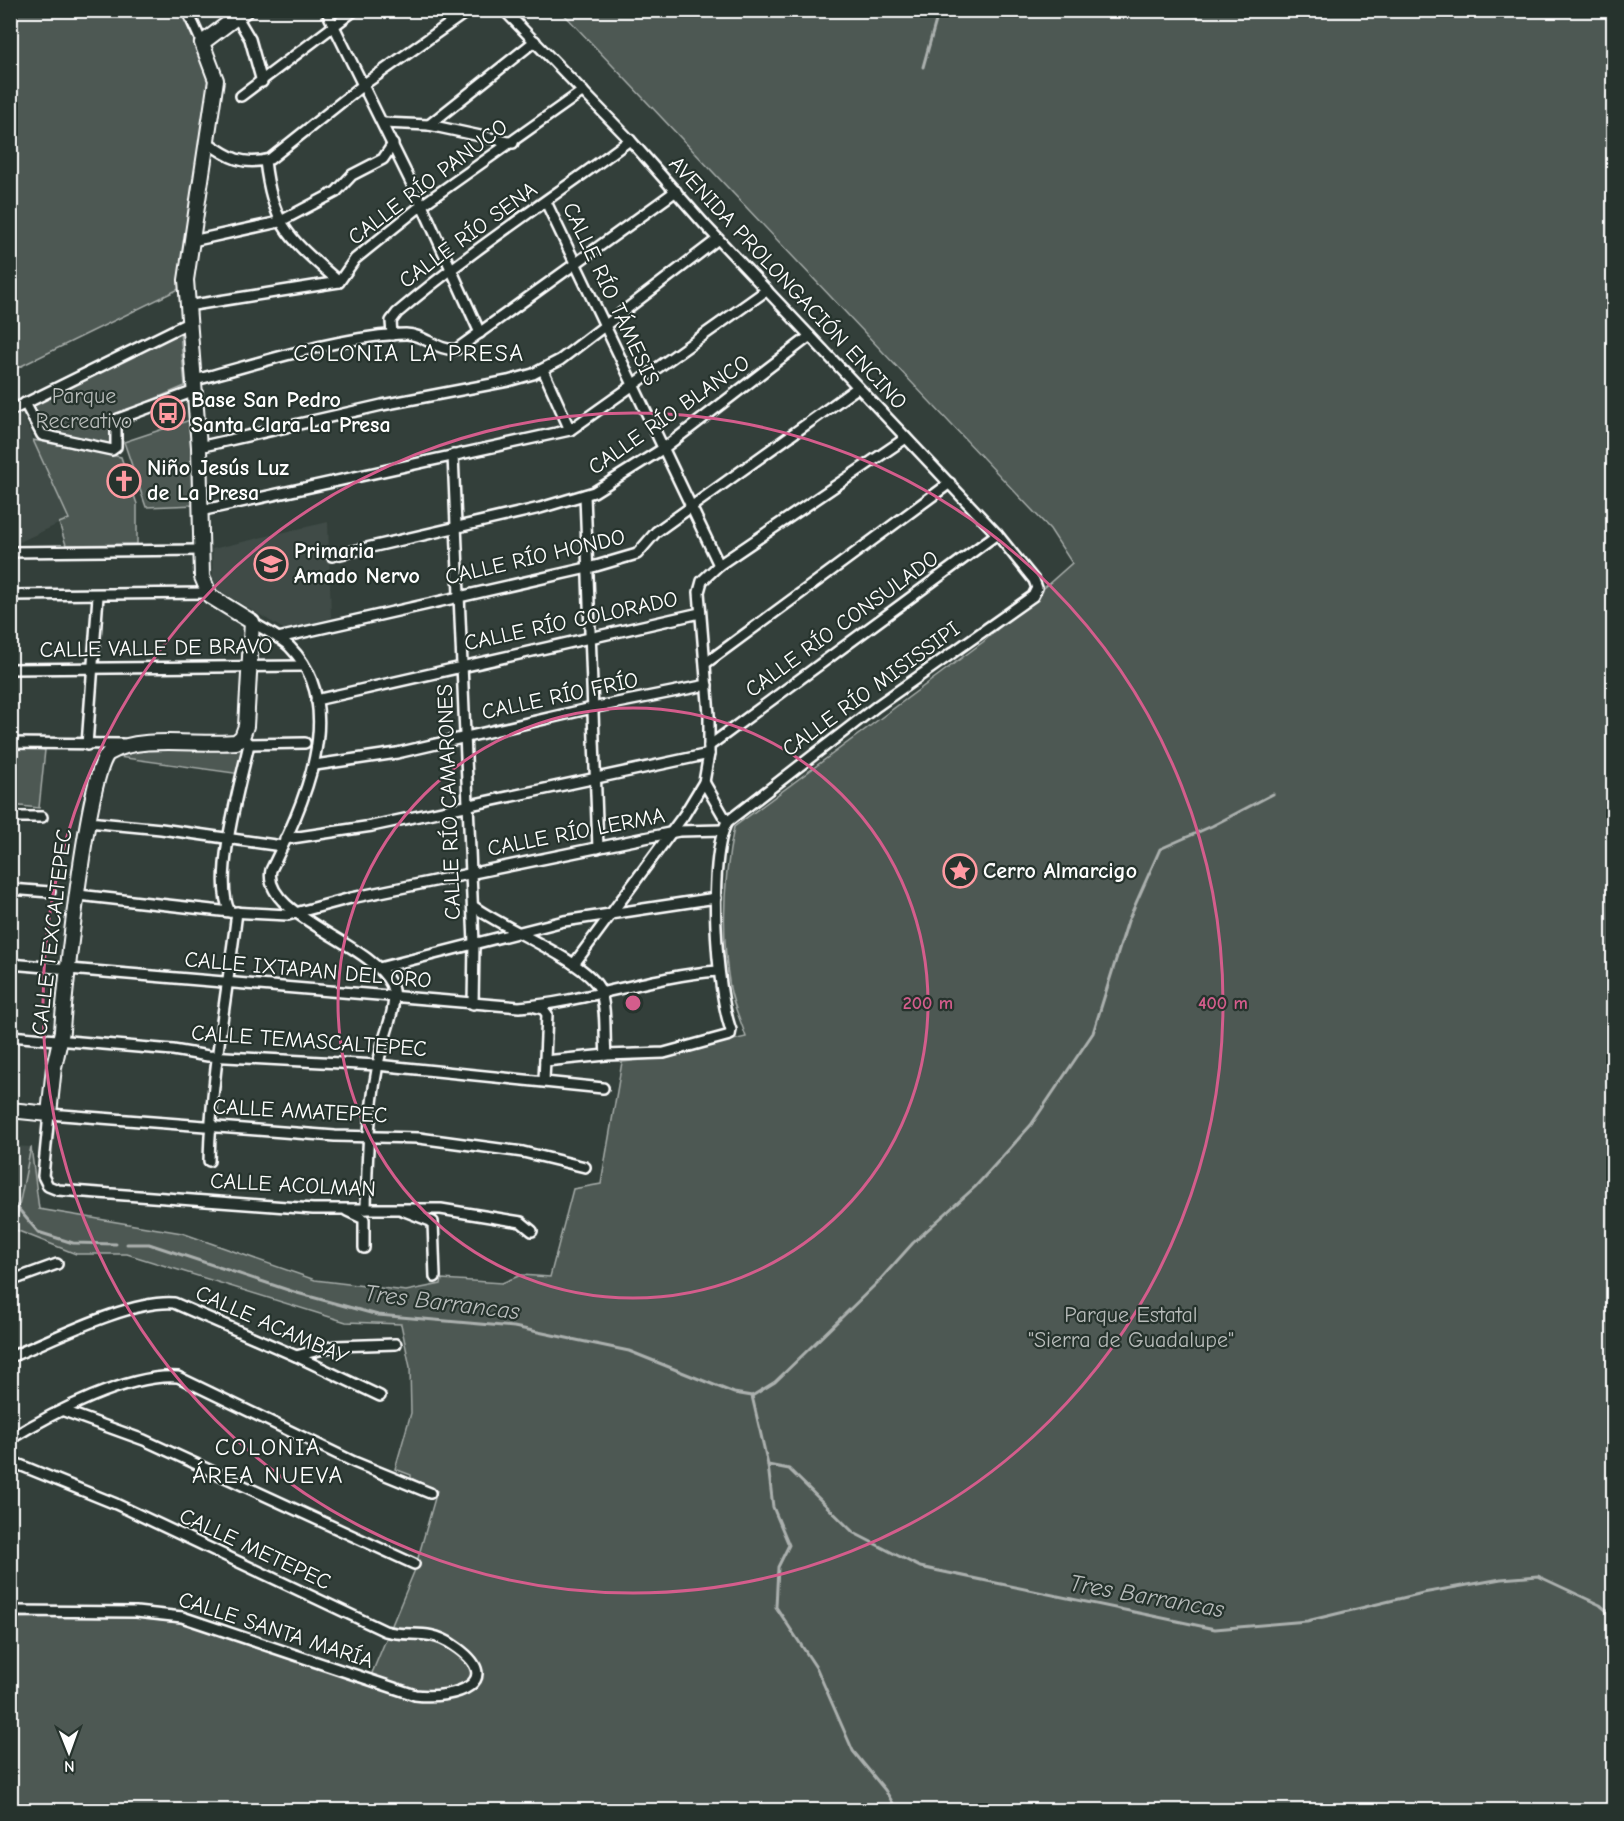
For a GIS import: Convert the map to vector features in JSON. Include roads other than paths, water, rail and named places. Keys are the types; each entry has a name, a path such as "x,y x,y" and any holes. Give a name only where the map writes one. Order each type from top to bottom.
{"street":[{"path":"187,10 216,80 186,280 199,447 202,577 211,596 292,649 303,666 316,700 315,765 271,870 271,880 277,898 363,954 380,968 392,985 394,995 377,1065 367,1136 366,1209"},
{"path":"326,10 383,123 480,333"},
{"path":"241,96 355,10"},
{"path":"207,142 234,161 265,161 279,155 363,85 469,10"},
{"name":"AVENIDA PROLONGACIÓN ENCINO","path":"504,10 630,140 718,239 857,388 950,483 997,534 1034,580 1037,588"},
{"path":"202,43 242,14 262,82"},
{"path":"429,125 535,41"},
{"name":"CALLE RÍO PANUCO","path":"339,282 355,259 422,205 583,91"},
{"path":"383,123 429,125 513,142"},
{"name":"CALLE RÍO SENA","path":"392,335 391,321 397,313 451,267 546,202 630,140"},
{"path":"192,241 279,222 336,192 352,175 383,159 393,144"},
{"path":"265,161 268,189 279,222 298,245 339,282"},
{"path":"25,403 42,435 112,450 116,447 117,420 195,385 335,345 392,335 410,334 453,350 676,192"},
{"name":"CALLE RÍO TÁMESIS","path":"546,202 719,565"},
{"path":"199,447 382,405 508,381 543,370 560,360 718,239"},
{"path":"187,306 339,282"},
{"path":"200,511 570,430 766,290"},
{"path":"10,411 188,323"},
{"name":"CALLE RÍO BLANCO","path":"332,556 585,495 664,448 810,336"},
{"path":"543,370 570,430"},
{"name":"CALLE RÍO HONDO","path":"278,638 637,554 656,532 857,388"},
{"name":"CALLE RÍO COLORADO","path":"316,700 700,613 700,586 719,565 813,504 906,438"},
{"name":"CALLE RÍO CAMARONES","path":"453,455 458,525 473,906 473,1004"},
{"path":"706,663 950,483"},
{"path":"585,495 598,848"},
{"name":"CALLE RÍO CONSULADO","path":"88,822 284,843 595,780 709,750 997,534"},
{"path":"10,552 201,550"},
{"name":"CALLE RÍO MISISSIPI","path":"725,826 878,706 1034,596 1037,588"},
{"path":"10,595 211,596"},
{"path":"87,745 98,596"},
{"path":"574,964 667,834 684,815 704,782 709,750 706,663 700,613"},
{"path":"209,1161 214,1071 219,1055 228,984 233,912 226,899 228,838 246,741 252,622"},
{"name":"CALLE VALLE DE BRAVO","path":"10,669 303,666"},
{"name":"CALLE RÍO FRÍO","path":"315,765 397,753 466,735 707,686"},
{"path":"10,743 87,745 246,741 305,743"},
{"name":"CALLE TEXCALTEPEC","path":"48,1186 43,1176 54,1067 61,1040 88,822 101,760 110,752 139,744"},
{"path":"545,1061 606,1055 664,1053 730,1034 721,999 718,970 716,898 725,826 704,782"},
{"path":"10,817 42,817"},
{"name":"CALLE RÍO LERMA","path":"297,913 351,898 667,834 725,826"},
{"path":"10,889 50,892"},
{"path":"78,896 233,912 297,913"},
{"path":"380,968 564,921 716,898"},
{"path":"473,906 574,964 592,979 601,992 606,1055"},
{"name":"CALLE IXTAPAN DEL ORO","path":"10,964 228,984 394,995 473,1004 530,1006 661,977 718,970"},
{"path":"530,1006 543,1009 547,1014 544,1081"},
{"name":"CALLE TEMASCALTEPEC","path":"10,1036 219,1055 377,1065 603,1088"},
{"name":"CALLE AMATEPEC","path":"10,1110 210,1127 477,1145 585,1167"},
{"name":"CALLE ACOLMAN","path":"48,1186 58,1190 313,1209 459,1212 525,1223 532,1232"},
{"path":"343,1209 364,1219 364,1248"},
{"path":"400,1209 433,1222 435,1277"},
{"path":"10,1281 57,1264"},
{"name":"CALLE ACAMBAY","path":"10,1357 125,1311 167,1303 182,1306 380,1396"},
{"path":"296,1356 335,1346 396,1344"},
{"path":"10,1439 64,1411 147,1379 178,1377 354,1462 430,1493"},
{"path":"64,1411 144,1440 414,1564"},
{"name":"CALLE METEPEC","path":"10,1461 116,1504 385,1631 414,1632 439,1638 453,1645 478,1670"},
{"name":"CALLE SANTA MARÍA","path":"10,1611 136,1612 182,1617 415,1695 434,1697 466,1690 474,1684 478,1670"}],"waterway":[{"path":"923,67 939,10"},
{"name":"Tres Barrancas","path":"127,1244 149,1244 297,1293 378,1315 514,1327 629,1351 734,1393 752,1396 775,1382 878,1282 913,1243 975,1187 1031,1125 1093,1033 1128,921 1160,849 1212,826 1273,794"},
{"name":"Tres Barrancas","path":"10,1199 38,1232 73,1243 116,1244"},
{"name":"Tres Barrancas","path":"752,1396 768,1465 773,1507 789,1545 778,1567 776,1607 817,1669 853,1751 885,1790 897,1810"},
{"name":"Tres Barrancas","path":"768,1465 789,1469 854,1533 920,1567 1215,1629 1307,1621 1423,1593 1501,1579 1538,1576 1600,1605 1614,1617"}],"place":[{"name":"Base San Pedro Santa Clara La Presa","path":"168,413"},
{"name":"Niño Jesús Luz de La Presa","path":"124,481"},
{"name":"Primaria Amado Nervo","path":"271,564"},
{"name":"Cerro Almarcigo","path":"960,871"}],"district":[{"name":"COLONIA LA PRESA","path":"409,353"},
{"name":"COLONIA ÁREA NUEVA","path":"268,1461"}],"park label":[{"name":"Parque Recreativo","path":"84,408"},
{"name":"Parque Estatal \"Sierra de Guadalupe\"","path":"1131,1328"}]}
